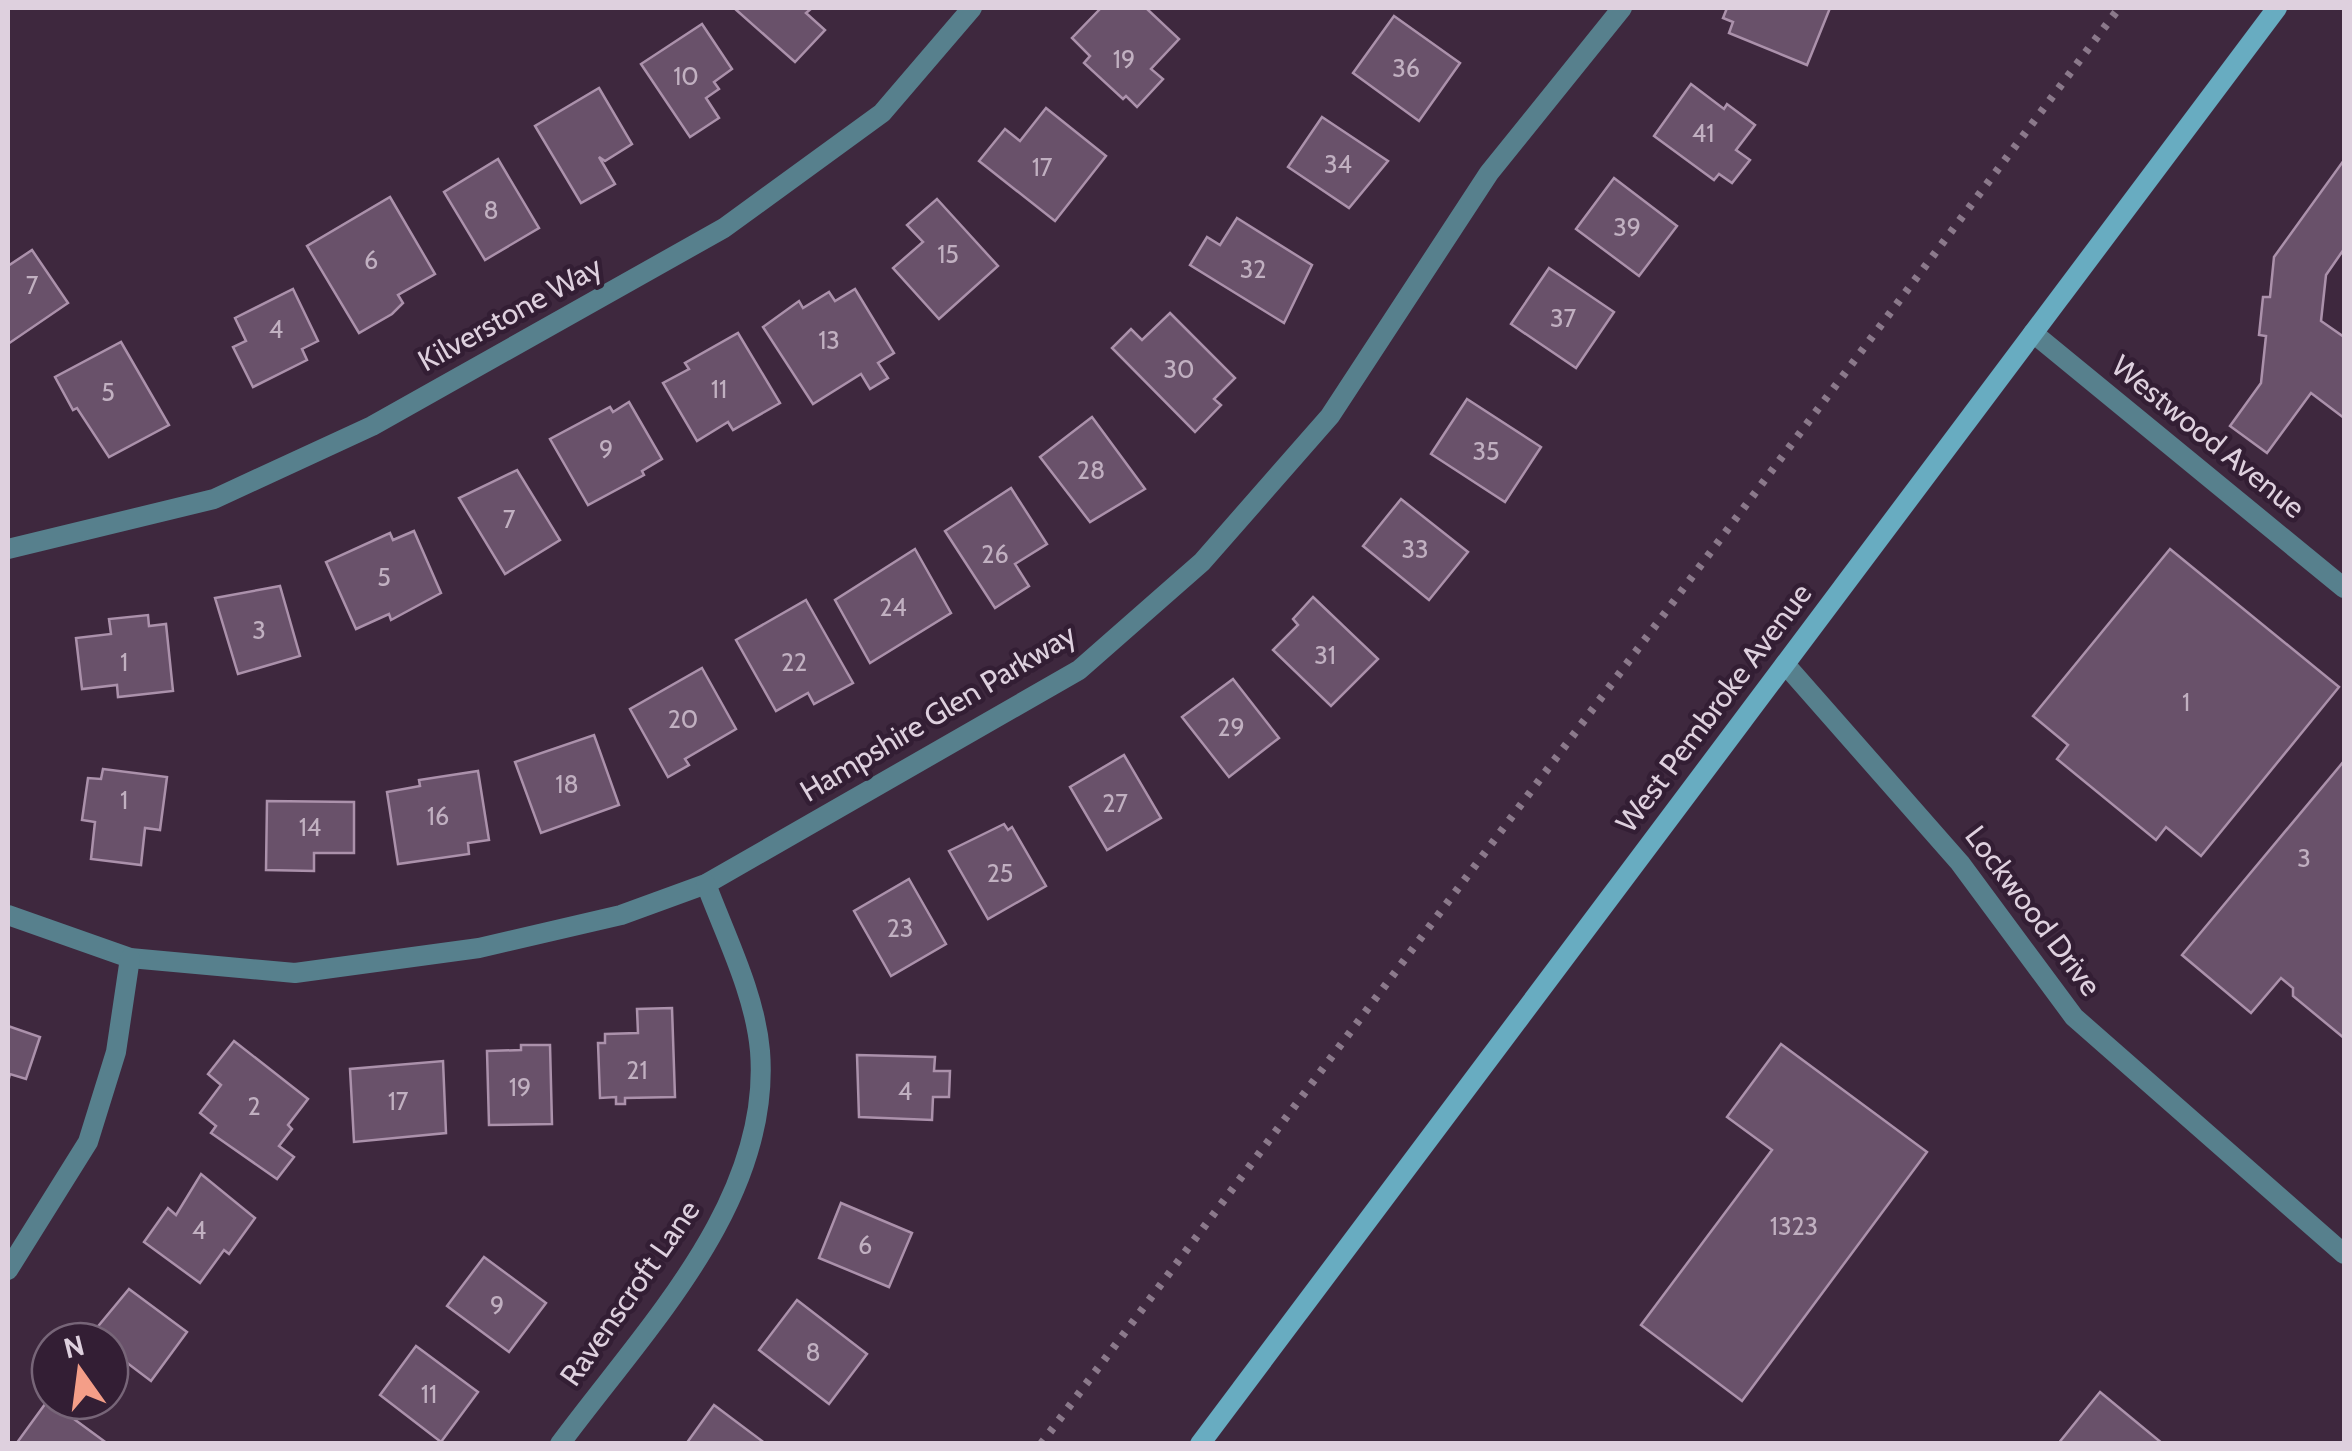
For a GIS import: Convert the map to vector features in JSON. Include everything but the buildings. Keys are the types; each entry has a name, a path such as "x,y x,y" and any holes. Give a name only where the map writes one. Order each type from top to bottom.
{"main road":[{"name":"West Pembroke Avenue","path":"1200,1444 2277,8"}],"street":[{"name":"Kilverstone Way","path":"8,548 214,500 389,416 724,228 882,113 972,8"},
{"name":"Hampshire Glen Parkway","path":"8,915 130,958 296,973 479,948 621,915 706,884 1080,670 1202,562 1330,416 1489,173 1622,8"},
{"name":"Westwood Avenue","path":"2033,333 2344,588"},
{"name":"Lockwood Drive","path":"1785,664 1960,862 2074,1017 2344,1254"},
{"name":"Ravenscroft Lane","path":"560,1444 717,1231 739,1180 758,1115 760,1050 750,1005 706,884"},
{"path":"8,1270 88,1142 116,1052 130,958"}],"railway":[{"path":"1041,1444 2119,8"}]}
